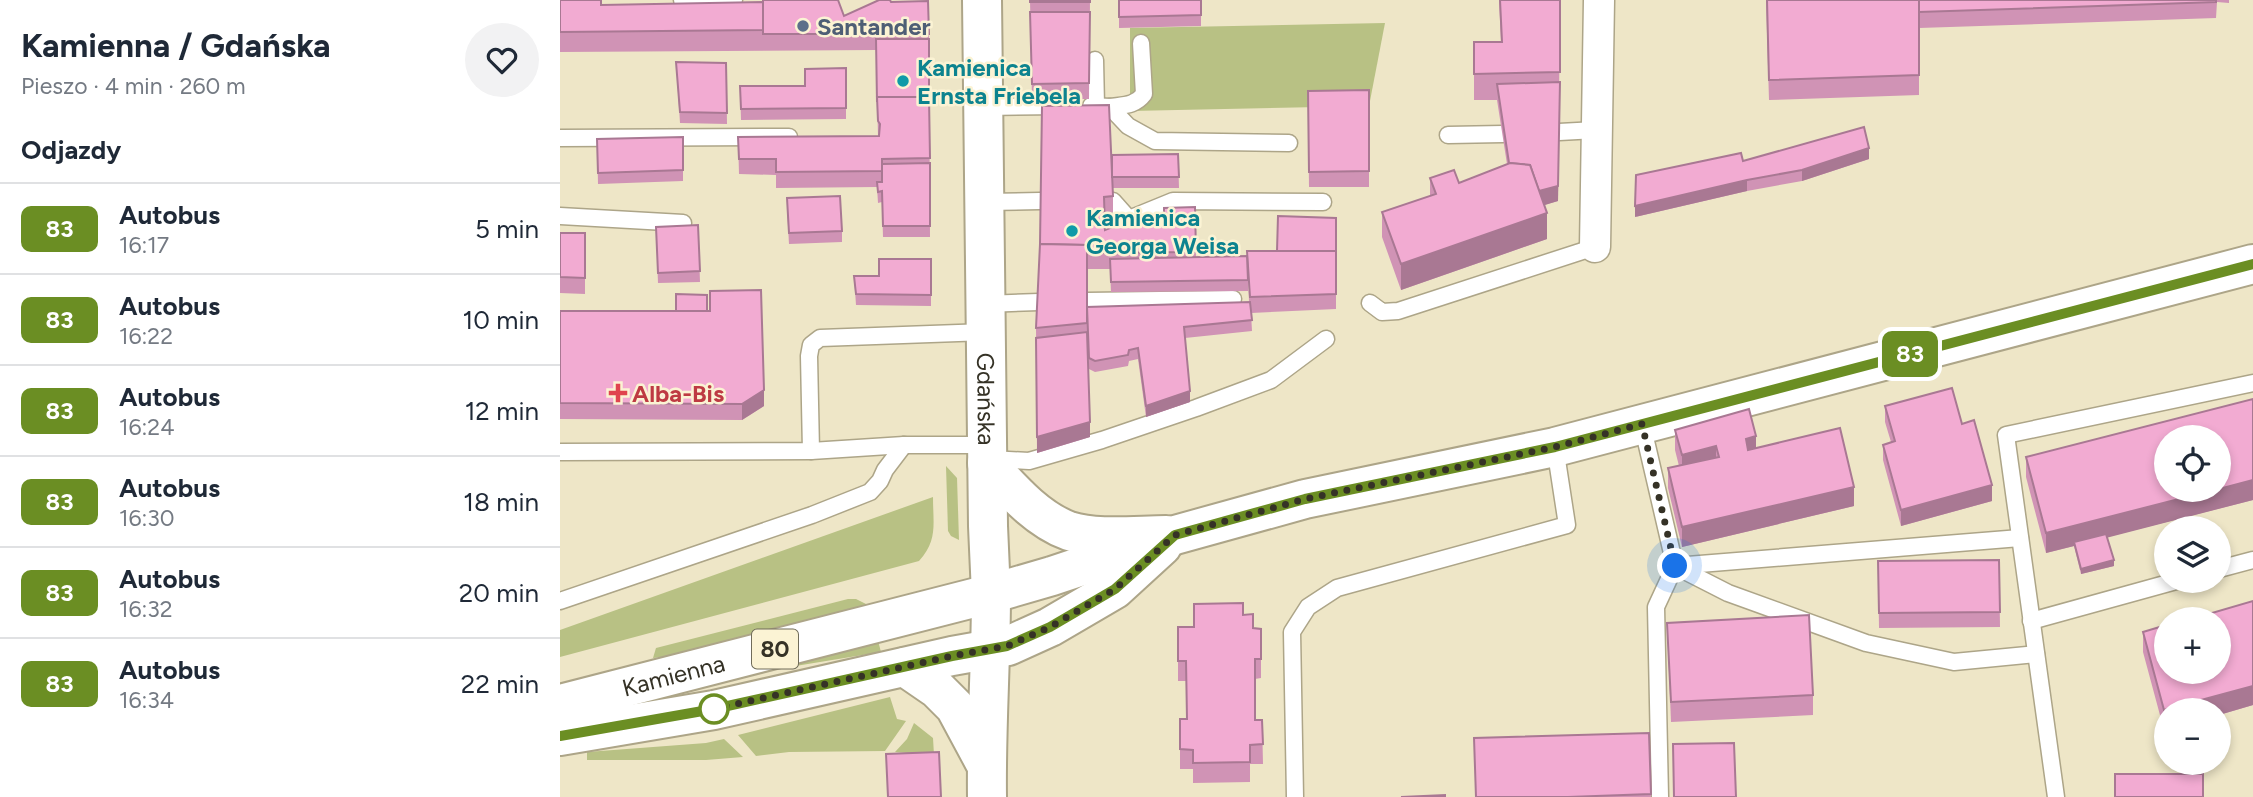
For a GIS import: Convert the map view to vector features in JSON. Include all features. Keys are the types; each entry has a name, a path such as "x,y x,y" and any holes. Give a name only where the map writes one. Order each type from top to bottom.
{"main road":[{"name":"Gdańska","path":"982,0 991,594 986,781"},
{"name":"80","path":"991,594 1175,535 1305,499 1555,447 2253,264"},
{"path":"987,456 1028,505 1070,531 1096,535 1175,535"},
{"name":"80","path":"991,650 1050,627 1115,589 1175,535"},
{"name":"Kamienna","path":"560,704 991,594"},
{"name":"Kamienna","path":"560,736 714,709 991,650"},
{"path":"905,667 937,689 955,707 986,781"}],"street":[{"path":"1595,247 1599,0"}],"lane":[{"path":"682,0 734,0"},
{"path":"983,107 1103,107 1138,102 1144,94 1141,43"},
{"path":"1095,60 1103,107 1155,141 1289,143"},
{"path":"1559,132 1595,130"},
{"path":"1448,135 1503,134"},
{"path":"560,138 808,138"},
{"path":"984,202 1040,201"},
{"path":"1113,201 1129,219 1173,201 1323,202"},
{"path":"560,215 683,223"},
{"path":"1370,303 1382,312 1398,311 1595,247"},
{"path":"1087,301 1233,299"},
{"path":"811,451 809,356 811,345 820,338 986,318 1039,302"},
{"path":"560,452 811,451 904,445 1029,461 1102,440 1271,380 1326,339"},
{"path":"2056,797 2006,435 2253,383"},
{"path":"1642,424 1675,566 1656,607 1660,797"},
{"path":"560,601 800,519 870,492 904,445"},
{"path":"1295,797 1292,632 1308,607 1337,589 1567,525 1555,447"},
{"path":"1675,566 2020,538"},
{"path":"2231,566 2253,560"},
{"path":"1675,566 1728,593 1866,643 1954,662 2036,653"},
{"path":"2031,621 2154,587"}],"green space":[{"path":"1385,23 1369,106 1130,111 1130,28"},
{"path":"946,466 957,478 959,540 948,531"},
{"path":"933,497 932,539 919,561 560,657 560,630"},
{"path":"856,599 870,606 726,651 653,658 656,648"},
{"path":"877,637 881,652 746,674"},
{"path":"890,697 897,719 906,721 885,751 789,752 756,756 738,735"},
{"path":"914,723 933,738 934,755 895,752 907,739"},
{"path":"724,739 743,757 706,760 587,760 587,752 706,743"}],"building":[{"path":"560,0 601,0 601,5 763,2 763,30 560,32"},
{"path":"763,0 838,0 844,16 879,0 928,1 929,34 763,34"},
{"path":"1090,0 1090,2 1030,2"},
{"path":"1119,0 1201,0 1201,15 1119,17"},
{"path":"1500,0 1560,0 1560,72 1474,74 1474,42 1502,42"},
{"path":"1767,0 1919,0 1919,75 1769,80"},
{"path":"1919,0 2216,0 2216,2 1919,12"},
{"path":"1030,12 1090,12 1089,83 1032,84"},
{"name":"Kamienica Ernsta Friebela","path":"876,39 929,39 929,97 877,97 877,102"},
{"path":"676,62 726,63 727,113 680,112"},
{"path":"846,68 846,108 741,109 740,86 805,86 805,69"},
{"path":"1560,82 1558,186 1539,191 1530,165 1509,163 1497,84"},
{"path":"1369,90 1369,171 1309,172 1308,91"},
{"path":"877,97 929,97 930,158 882,159 882,171 776,172 776,159 739,159 738,137 879,136"},
{"path":"1109,105 1113,196 1104,197 1105,230 1115,226 1164,223 1164,208 1195,207 1196,252 1087,253 1087,245 1040,244 1042,106"},
{"path":"1864,127 1869,148 1802,170 1635,206 1636,175 1741,153 1743,161"},
{"path":"683,137 683,170 598,173 597,139"},
{"path":"1178,154 1179,177 1112,177 1112,155"},
{"path":"930,163 930,226 883,226 882,191 878,192 877,182 882,182 882,164"},
{"path":"1510,163 1530,165 1547,213 1401,264 1382,212 1436,194 1430,178 1454,170 1459,183"},
{"path":"840,196 842,231 789,233 787,198"},
{"path":"1278,216 1336,218 1336,251 1277,251"},
{"path":"698,225 700,271 658,273 656,227"},
{"path":"560,233 585,233 585,278 560,277"},
{"path":"1040,244 1087,245 1087,323 1036,328"},
{"path":"1247,251 1336,251 1336,294 1250,297"},
{"path":"1247,256 1248,280 1111,282 1110,259"},
{"path":"879,259 931,259 931,295 856,294 854,276 879,276"},
{"path":"761,290 764,390 742,404 560,403 560,311 710,311 710,291"},
{"path":"676,294 707,295 707,311 676,311"},
{"path":"1250,302 1252,320 1184,327 1190,391 1146,406 1138,348 1129,350 1128,355 1095,361 1089,358 1087,307"},
{"path":"1087,332 1090,422 1037,437 1036,338"},
{"path":"1952,388 1962,424 1974,420 1992,485 1901,510 1883,445 1895,441 1885,406"},
{"path":"2253,399 2253,480 2231,486 2231,425 2154,425 2154,502 2167,502 2046,533 2026,457"},
{"path":"1749,409 1756,436 1746,439 1748,450 1840,428 1854,487 1682,527 1668,468 1719,457 1716,446 1682,455 1675,430"},
{"path":"2106,534 2114,560 2081,569 2074,542"},
{"path":"1999,560 2000,612 1879,613 1878,561"},
{"path":"2253,601 2253,686 2208,698 2161,698 2157,684 2231,684 2231,607"},
{"path":"1243,603 1243,615 1253,614 1253,628 1261,629 1261,659 1255,659 1255,720 1262,720 1263,744 1250,745 1250,762 1193,763 1193,750 1180,749 1180,719 1187,719 1186,661 1178,661 1178,627 1194,627 1194,604"},
{"path":"1809,615 1813,695 1671,702 1667,623"},
{"path":"2154,629 2154,673 2143,632"},
{"path":"1649,733 1651,794 1476,797 1474,738"},
{"path":"1734,743 1736,797 1674,797 1673,744"},
{"path":"939,752 941,797 888,797 886,754"},
{"path":"2115,774 2203,775 2203,797 2115,797"},
{"path":"1445,795 1445,797 1401,797"}],"bus line":[{"name":"83","path":"560,736 714,709 1007,646 1050,627 1115,589 1175,535 1305,499 1555,447 2253,264"}],"place":[{"name":"Santander","path":"803,26"},
{"name":"Kamienica Ernsta Friebela","path":"903,81"},
{"name":"Kamienica Georga Weisa","path":"1072,231"},
{"name":"Alba-Bis","path":"618,393"}],"route":[{"path":"714,709 1007,646 1050,627 1115,589 1175,535 1305,499 1555,447 1642,424 1675,566"}]}
